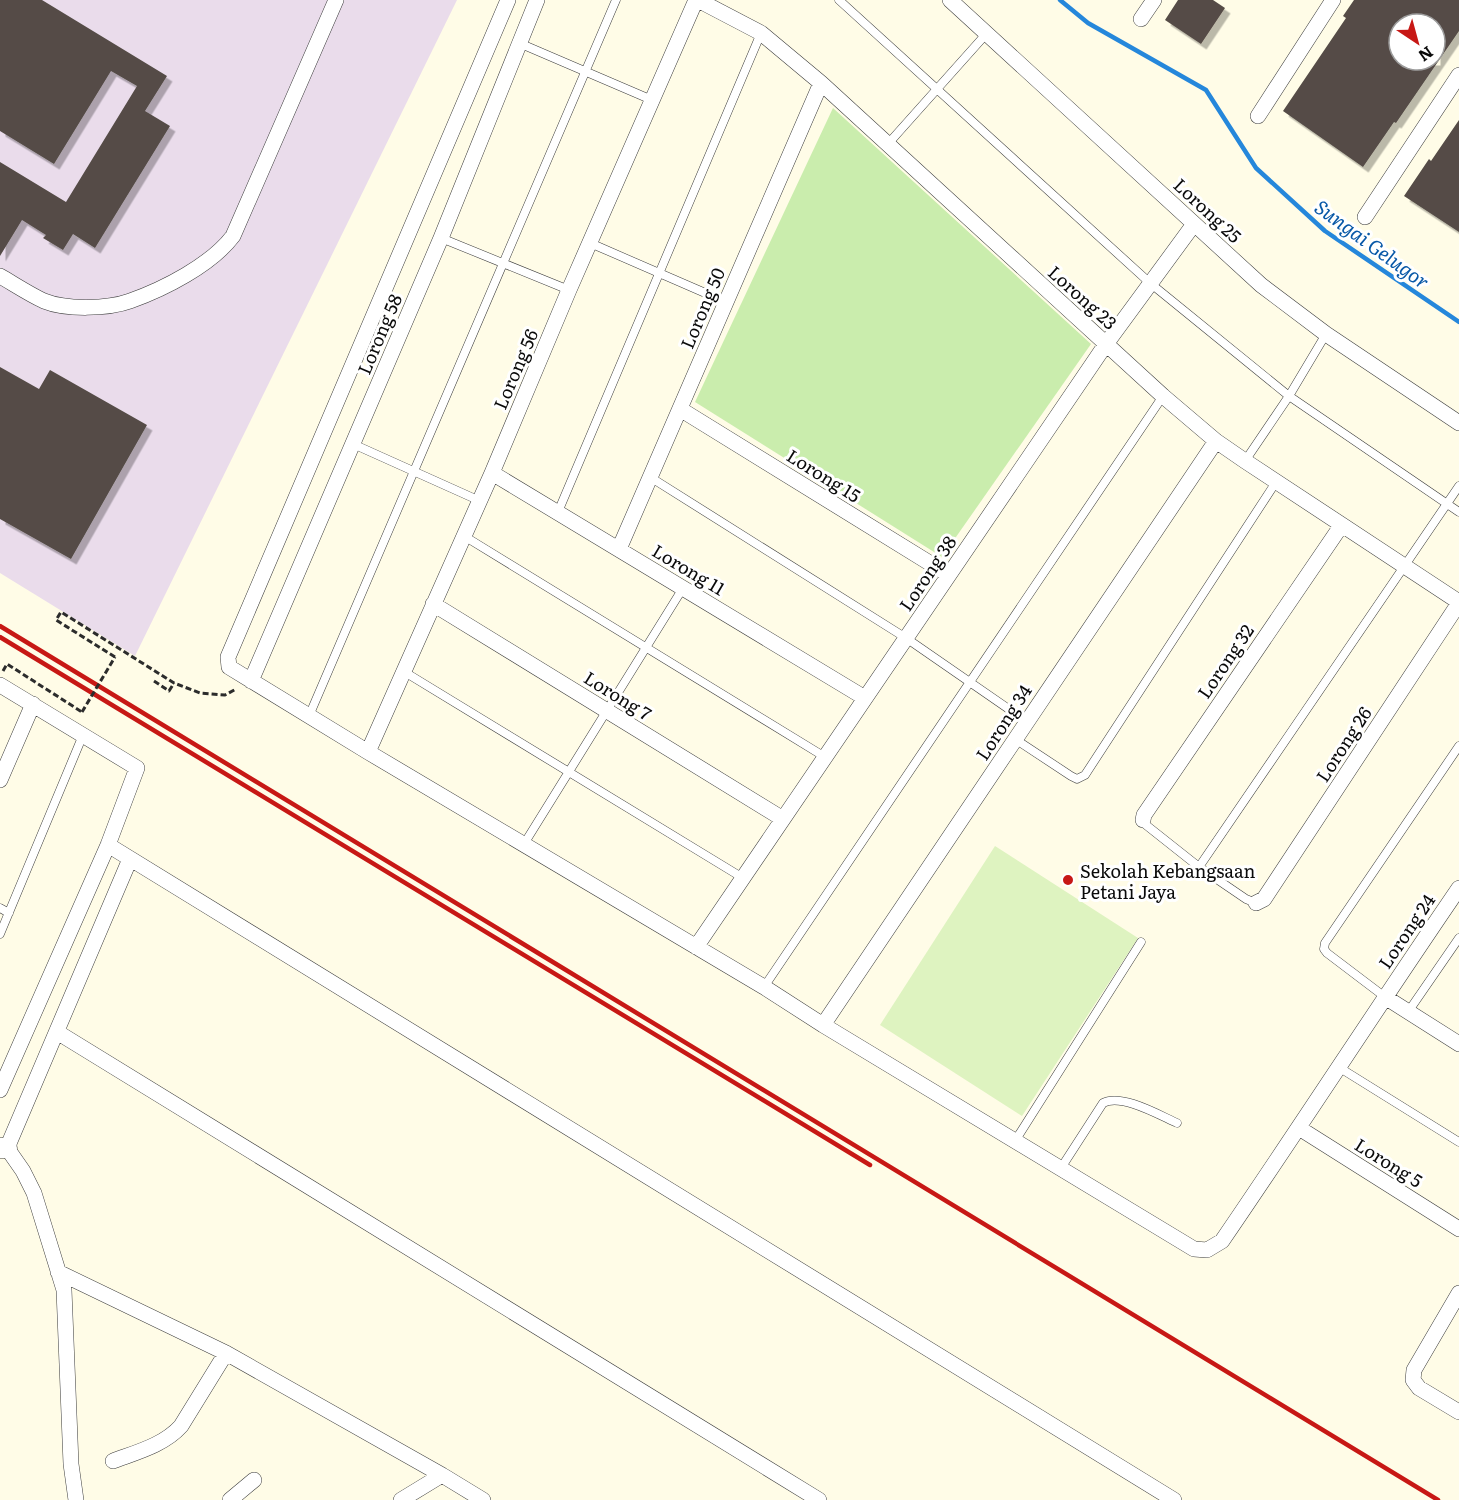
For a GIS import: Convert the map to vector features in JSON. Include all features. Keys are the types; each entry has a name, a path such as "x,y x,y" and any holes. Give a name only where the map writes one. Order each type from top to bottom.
{"street":[{"path":"0,276 45,301 82,308 128,302 172,283 224,249 233,236 336,0"},
{"name":"Lorong 24","path":"508,0 228,657 230,667 368,752 764,987 1194,1249 1208,1250 1222,1241 1459,888"},
{"name":"Lorong 58","path":"251,681 441,238 537,0"},
{"name":"Lorong 23","path":"697,0 761,33 821,83 1163,396 1216,441 1341,526 1459,602"},
{"name":"Lorong 56","path":"368,752 480,501 569,290 697,0"},
{"name":"Lorong 25","path":"950,0 1261,285 1326,334 1459,423"},
{"path":"1141,19 1154,0"},
{"path":"1258,116 1333,0"},
{"path":"494,33 519,43"},
{"path":"1365,217 1459,75"},
{"name":"Lorong 50","path":"619,549 821,83"},
{"name":"Lorong 38","path":"696,947 1106,344 1194,224"},
{"name":"Lorong 15","path":"680,409 949,575"},
{"name":"Lorong 34","path":"823,1025 1216,441"},
{"name":"Lorong 11","path":"492,473 865,698"},
{"name":"Lorong 32","path":"1143,820 1144,815 1341,526"},
{"name":"Lorong 26","path":"1256,903 1264,900 1459,602"},
{"name":"Lorong 7","path":"434,604 783,819"},
{"path":"0,685 137,768 108,845 0,1090"},
{"path":"0,780 33,704"},
{"path":"108,845 1174,1500"},
{"path":"76,1500 71,1464 64,1290 34,1193 23,1171 4,1148 57,1032 130,859"},
{"path":"1384,997 1459,1044"},
{"path":"57,1032 819,1500"},
{"name":"Lorong 5","path":"1299,1128 1459,1229"},
{"path":"58,1272 226,1353 483,1500"},
{"path":"1459,1293 1454,1312 1414,1370 1413,1380 1419,1388 1459,1412"},
{"path":"113,1461 173,1435 226,1353"},
{"path":"401,1500 442,1475"},
{"path":"230,1500 254,1480"}],"lane":[{"path":"309,716 616,0"},
{"path":"839,0 1150,284 1288,396 1459,512"},
{"path":"558,512 761,33"},
{"path":"887,145 987,33"},
{"path":"519,43 652,99"},
{"path":"441,238 569,290"},
{"path":"590,243 726,302"},
{"path":"1245,461 1326,334"},
{"path":"764,987 1163,396"},
{"path":"352,444 480,501"},
{"path":"650,477 906,638 1026,721"},
{"path":"1016,739 1071,776 1077,778 1085,775 1276,482"},
{"path":"1199,867 1459,486"},
{"path":"464,536 825,757"},
{"path":"524,844 683,588"},
{"path":"403,672 742,878"},
{"path":"0,934 83,735"},
{"path":"1384,997 1327,953 1324,949 1325,943 1459,746"},
{"path":"1143,820 1146,825 1199,867 1246,899 1256,903"},
{"path":"0,909 9,913"},
{"path":"1408,1012 1459,938"},
{"path":"1015,1141 1141,942"},
{"path":"1340,1068 1459,1142"},
{"path":"1061,1168 1103,1103 1109,1099 1125,1101 1178,1123"}],"path":[{"path":"82,712 115,657 56,620 61,612 174,683 200,693 225,695 251,681"},
{"path":"154,681 169,691 174,683"}],"shaded area":[{"path":"0,0 457,0 135,656 0,573"}],"green space":[{"path":"833,108 1091,344 942,557 695,402"},
{"path":"995,846 1138,938 1022,1116 880,1025"}],"building":[{"path":"0,0 42,0 167,76 145,111 170,126 95,248 73,234 63,250 43,238 46,235 22,220 0,256 0,162 66,202 137,86 111,71 54,164 0,131"},
{"path":"1178,0 1213,0 1225,8 1201,44 1165,20"},
{"path":"1354,0 1459,0 1459,31 1447,49 1447,12 1387,12 1387,72 1431,72 1363,167 1283,111 1346,18 1343,16"},
{"path":"1459,120 1459,232 1404,196"},
{"path":"0,367 39,389 50,370 147,425 71,559 0,519"}],"waterway":[{"name":"Sungai Gelugor","path":"1060,0 1088,23 1206,90 1256,168 1325,231 1459,322"}],"railway":[{"path":"0,626 1438,1500"},
{"path":"0,637 870,1165"}],"place":[{"name":"Sekolah Kebangsaan Petani Jaya","path":"1068,880"}]}
